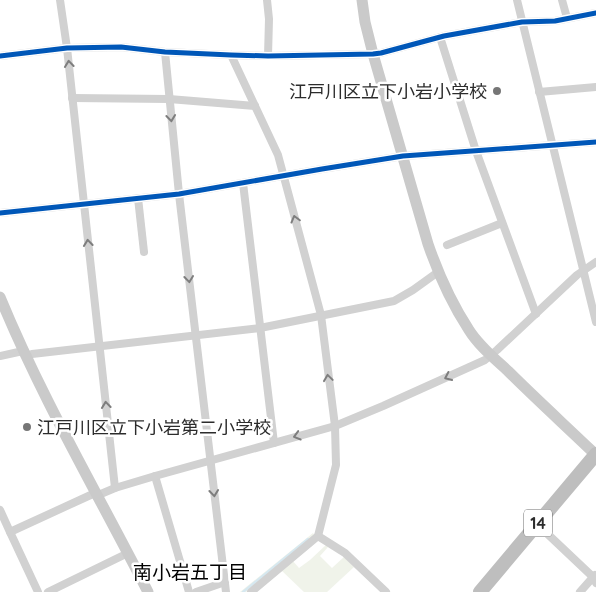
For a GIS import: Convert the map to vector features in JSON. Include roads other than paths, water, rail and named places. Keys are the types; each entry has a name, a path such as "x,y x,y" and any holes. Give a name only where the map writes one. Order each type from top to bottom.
{"highway":[{"name":"14","path":"480,592 596,455"}],"street":[{"path":"60,0 67,48 115,488"},
{"path":"267,0 269,19 268,56"},
{"path":"362,0 373,54 428,244 438,272 468,330 492,356 596,455"},
{"path":"517,0 596,322"},
{"path":"562,0 568,18"},
{"path":"0,56 67,48 121,47 165,52 231,55 373,54 440,37 522,22 555,21 596,13"},
{"path":"440,37 476,150 536,314"},
{"path":"165,52 179,194 226,592"},
{"path":"231,55 273,143 284,176 321,316 335,426 336,465 318,536 251,592"},
{"path":"539,92 596,87"},
{"path":"72,98 169,99 255,106"},
{"path":"0,213 179,194 403,156 596,142"},
{"path":"243,183 274,443"},
{"path":"138,198 144,252"},
{"path":"447,244 502,223"},
{"path":"10,532 96,494 335,426 416,392 492,356 583,270 596,262"},
{"path":"0,356 260,328 394,301 438,272"},
{"path":"0,297 24,354 148,592"},
{"path":"155,476 189,592"},
{"path":"0,510 38,592"},
{"path":"537,524 595,578 580,592"},
{"path":"318,536 345,552 386,592"},
{"path":"48,592 128,553"},
{"path":"196,592 224,582"}],"waterway":[{"path":"243,592 308,539"}],"place":[{"name":"江戸川区立下小岩小学校","path":"497,91"},
{"name":"江戸川区立下小岩第二小学校","path":"27,427"}],"district":[{"name":"南小岩五丁目","path":"190,572"}]}
